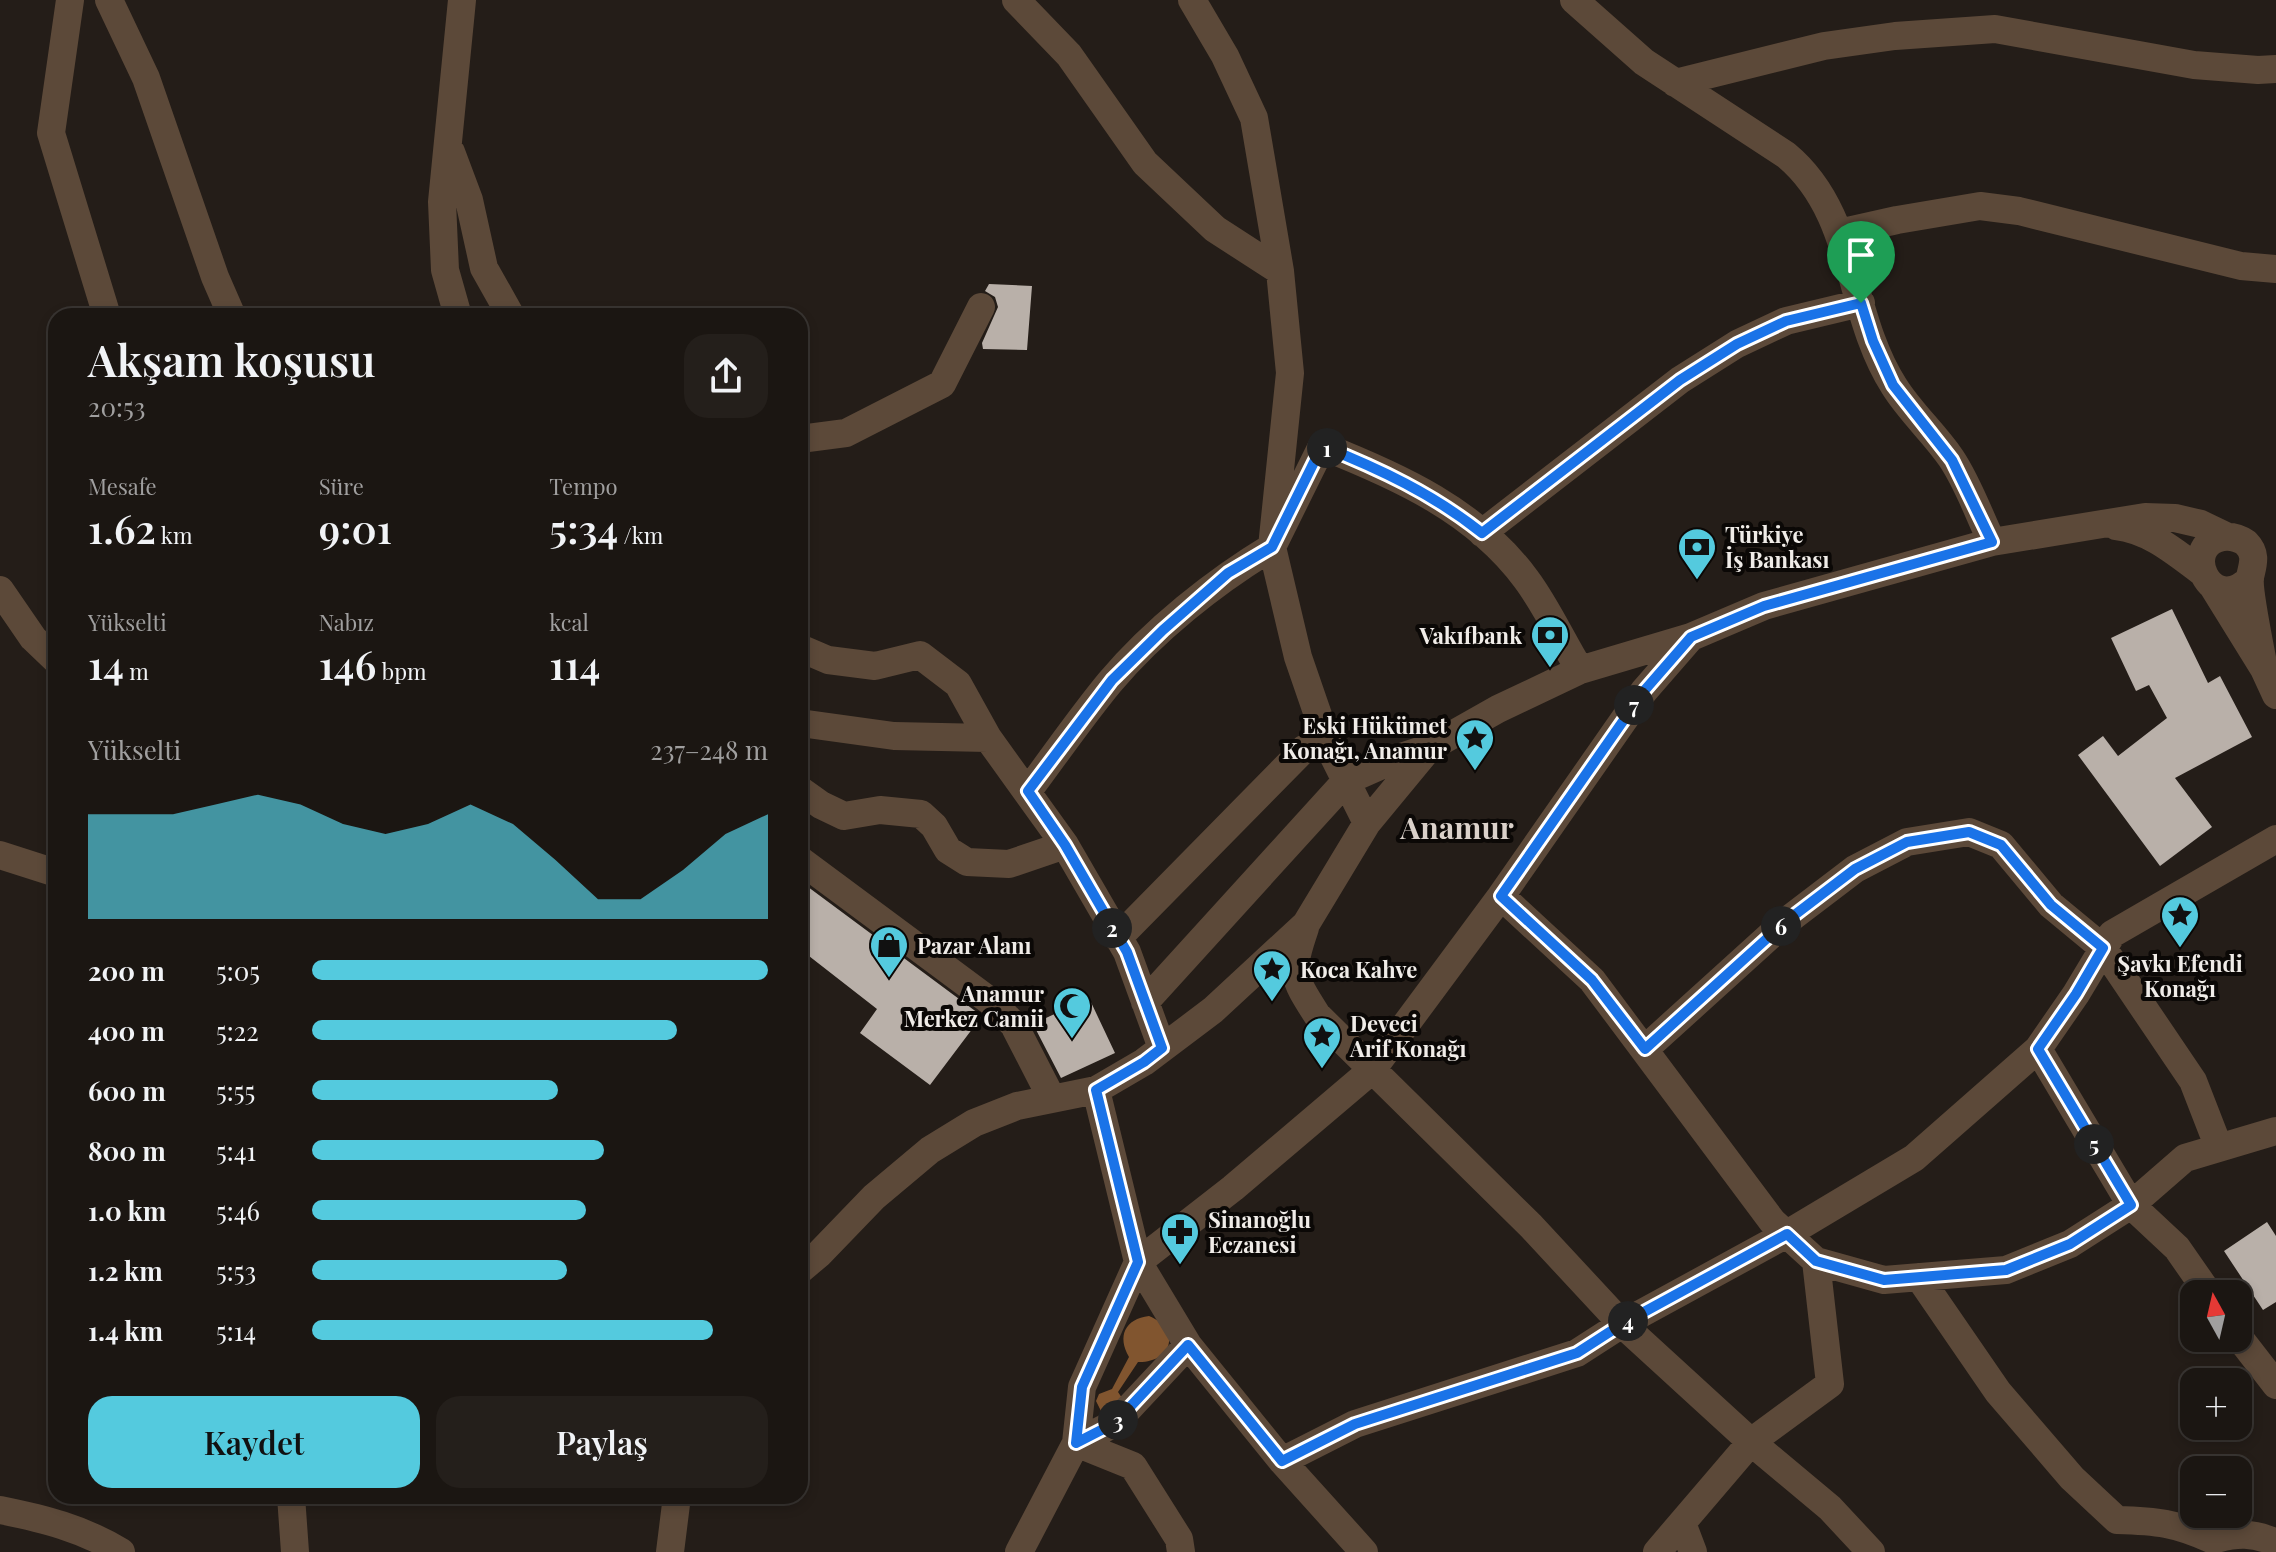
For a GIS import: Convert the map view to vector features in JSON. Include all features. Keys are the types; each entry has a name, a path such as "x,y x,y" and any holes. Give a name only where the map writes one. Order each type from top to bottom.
{"street":[{"path":"70,0 51,133 105,308"},
{"path":"109,0 146,78 229,308"},
{"path":"456,308 445,270 442,202 462,0"},
{"path":"1016,0 1069,55 1145,163 1215,229 1280,271"},
{"path":"1192,0 1225,56 1254,118 1280,271 1290,373 1272,547 1298,657 1329,747 1367,823"},
{"path":"1574,0 1644,62 1786,155 1805,171 1823,198 1839,233 1873,341 1893,385 1952,460 1992,542"},
{"path":"1675,83 1824,46 1895,36 1995,29 2194,65 2276,69"},
{"path":"448,143 469,200 484,268 506,308"},
{"path":"1839,233 1980,206 2019,211 2241,266 2276,269"},
{"path":"1482,533 1680,380 1737,344 1786,321 1861,303"},
{"path":"808,438 846,433 942,384 981,307"},
{"path":"1028,791 1112,680 1228,573 1272,547 1322,446 1412,486 1451,509 1482,533 1526,579 1580,670"},
{"path":"1145,1002 1346,781 1429,748 1498,709 1580,670 1691,637 1764,606 1992,542 2145,517 2175,518 2201,524 2237,541 2255,562 2250,579 2264,669"},
{"path":"2107,525 2133,528 2158,540 2207,579 2227,590 2244,585 2250,579"},
{"path":"2276,552 2218,538 2205,548 2200,564 2264,669 2276,695"},
{"path":"0,590 33,638 48,652"},
{"path":"1020,1552 1076,1443 1082,1387 1138,1262 1233,1188 1372,1070 1501,896 1644,691 1691,637"},
{"path":"808,651 828,660 875,666 920,655 958,684 988,738 1065,845 1127,952 1162,1048"},
{"path":"808,724 894,736 988,738"},
{"path":"1118,938 1304,749 1329,747"},
{"path":"1429,748 1367,823 1306,924 1293,962 1299,988 1317,1015 1531,1226 1622,1324 1751,1442 1830,1508 1871,1552"},
{"path":"808,796 844,816 880,810 921,814 934,826 948,850 967,862 1009,864 1065,845"},
{"path":"1645,1049 1784,923 1855,869 1907,842 1969,832 2001,845 2051,905 2103,948 2193,1081 2219,1148"},
{"path":"1282,1461 1355,1424 1577,1353 1622,1324 1787,1234 1914,1158 2038,1049 2112,934 2276,839"},
{"path":"0,855 48,870"},
{"path":"808,866 994,1004 1014,1025 1051,1097"},
{"path":"1501,896 1592,980 1772,1221 1816,1261 1884,1280 2006,1270 2070,1244 2131,1205 2185,1158 2276,1131"},
{"path":"808,1263 874,1197 930,1150 974,1123 1017,1106 1096,1090 1144,1062 1213,1010 1306,924"},
{"path":"2038,1049 2131,1205 2177,1248 2199,1280"},
{"path":"1096,1090 1138,1262 1188,1345 1282,1461 1364,1552"},
{"path":"1657,1552 1751,1442 1830,1384 1816,1261"},
{"path":"1919,1277 1998,1392 2072,1478 2117,1520 2158,1521 2181,1526 2213,1540 2234,1533 2264,1537 2276,1543"},
{"path":"1076,1443 1115,1423 1188,1345"},
{"path":"2250,1352 2276,1385"},
{"path":"1076,1443 1133,1466 1179,1539 1181,1552"},
{"path":"292,1504 295,1552"},
{"path":"670,1552 676,1504"},
{"path":"0,1510 60,1523 95,1536 121,1552"},
{"path":"1682,1523 1693,1552"}],"shaded area":[{"path":"1149,1316 1166,1329 1169,1345 1159,1357 1138,1362 1118,1392 1122,1398 1108,1415 1102,1413 1096,1401 1099,1394 1112,1389 1129,1357 1124,1342 1126,1330 1134,1321"}],"building":[{"path":"989,284 1032,286 1027,350 983,349 982,343 998,307 995,297 985,291"},
{"path":"2172,609 2208,683 2220,676 2252,737 2175,778 2212,827 2160,866 2078,755 2103,736 2118,756 2167,718 2149,685 2136,691 2111,638"},
{"name":"Pazar Alanı","path":"808,887 982,1016 930,1085 860,1033 877,1009 808,955"},
{"name":"Anamur Merkez Camii","path":"1089,998 1115,1053 1061,1078 1033,1024"},
{"path":"2267,1222 2276,1236 2276,1302 2263,1310 2252,1293 2252,1280 2243,1280 2224,1251"}],"place":[{"name":"Türkiye İş Bankası","path":"1697,581"},
{"name":"Vakıfbank","path":"1550,669"},
{"name":"Eski Hükümet Konağı, Anamur","path":"1475,772"},
{"name":"Şavkı Efendi Konağı","path":"2180,949"},
{"name":"Pazar Alanı","path":"889,979"},
{"name":"Koca Kahve","path":"1272,1003"},
{"name":"Anamur Merkez Camii","path":"1072,1040"},
{"name":"Deveci Arif Konağı","path":"1322,1070"},
{"name":"Sinanoğlu Eczanesi","path":"1180,1266"}],"district":[{"name":"Anamur","path":"1457,827"}],"route":[{"path":"1861,303 1873,341 1893,385 1952,460 1992,542 1764,606 1691,637 1644,691 1501,896 1592,980 1645,1049 1784,923 1855,869 1907,842 1969,832 2001,845 2051,905 2103,948 2038,1049 2131,1205 2070,1244 2006,1270 1884,1280 1816,1261 1787,1234 1622,1324 1577,1353 1355,1424 1282,1461 1188,1345 1115,1423 1076,1443 1082,1387 1138,1262 1096,1090 1162,1048 1127,952 1065,845 1028,791 1112,680 1228,573 1272,547 1308,468 1322,446 1412,486 1451,509 1482,533 1680,380 1737,344 1786,321 1861,303"}]}
